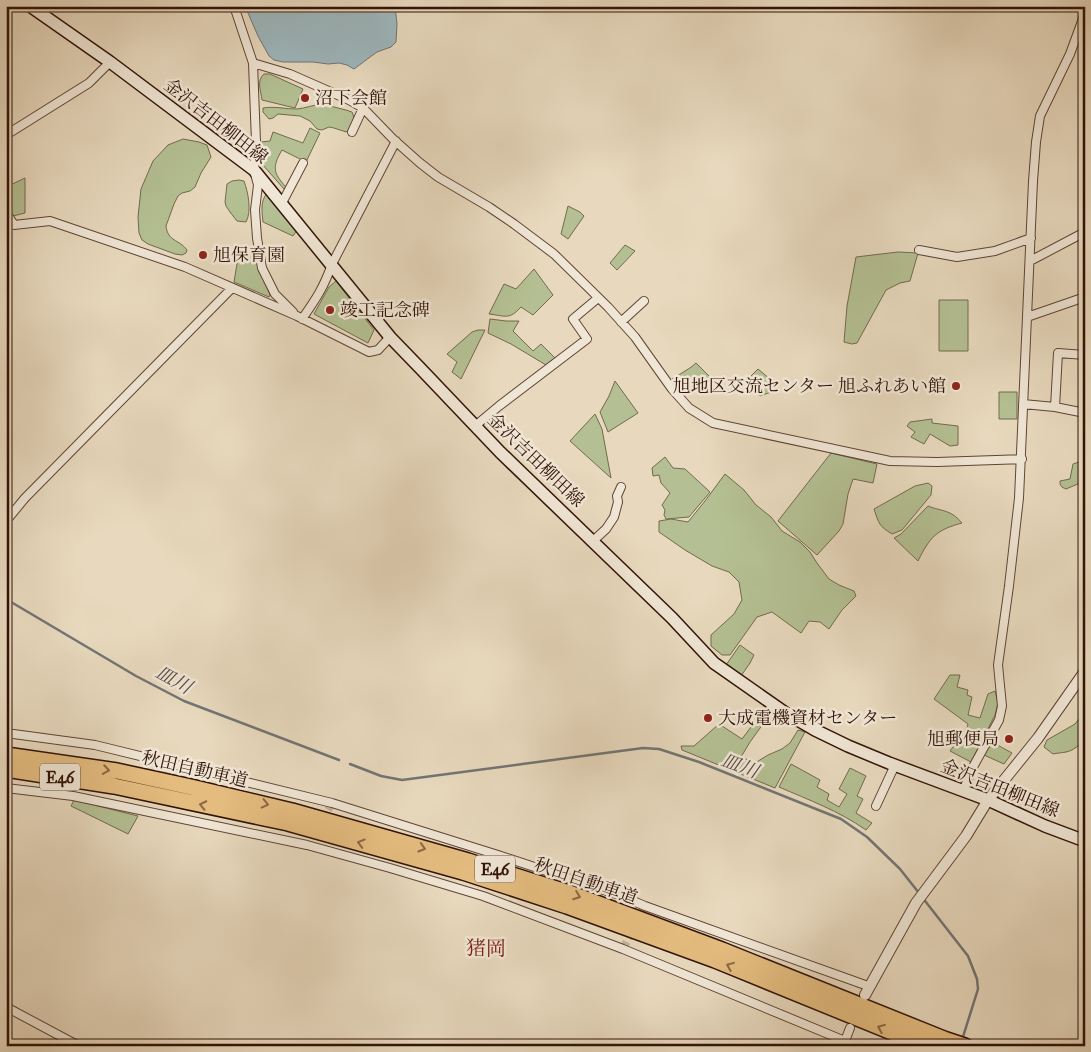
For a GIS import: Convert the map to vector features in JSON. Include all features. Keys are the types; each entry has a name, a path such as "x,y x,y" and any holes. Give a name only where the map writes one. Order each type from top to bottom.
{"highway":[{"name":"秋田自動車道","path":"6,755 117,771 191,787 292,811 468,861 581,897 722,950 965,1046"},
{"name":"秋田自動車道","path":"6,769 114,786 288,823 463,872 567,906 716,960 926,1046"}],"main road":[{"name":"金沢吉田柳田線","path":"30,6 110,62 254,170 390,337 500,452 672,618 714,664 778,708 815,730 848,746 988,800 1045,826 1085,841"}],"street":[{"path":"234,6 253,63 256,142 254,170 258,185 255,210 262,268 275,294 299,318"},
{"path":"963,791 973,767 999,720 1002,706 998,664 1010,577 1022,459 1036,142 1040,116 1070,54 1085,13"},
{"path":"6,134 90,83 110,62"},
{"path":"253,63 290,74 350,100 363,108 396,141 438,177 500,214 554,254 635,337 672,389 689,408 713,423 890,461 937,462 1022,459"},
{"path":"352,132 363,108"},
{"path":"299,318 320,294 332,264 396,141"},
{"path":"282,203 303,164"},
{"path":"6,212 14,225 50,221 184,267 299,318 369,352 378,350 390,337"},
{"path":"1030,261 1085,232"},
{"path":"919,250 957,257 995,251 1031,238"},
{"path":"6,521 25,498 232,288"},
{"path":"1028,317 1085,297"},
{"path":"476,426 499,406 587,339 573,319 598,298"},
{"path":"621,322 644,301"},
{"path":"1055,407 1058,354 1085,355"},
{"path":"1023,404 1055,407 1085,413"},
{"path":"593,541 606,529 614,517 618,502 617,496 621,487"},
{"path":"6,733 95,746 332,803 498,855 619,896 866,991 916,903 966,836 988,800 1038,738 1085,672"},
{"path":"876,806 895,765"},
{"path":"6,788 73,796 307,845 399,871 483,896 623,949 844,1043 850,1028"},
{"path":"6,1007 78,1046"}],"green space":[{"path":"264,74 270,74 303,89 295,108 262,100 260,80"},
{"path":"322,104 352,112 354,121 346,132 329,127 322,130 317,129 310,121 300,116 278,114 269,119 263,112 263,108 297,109"},
{"path":"310,128 320,133 306,162 282,150 275,165 278,178 286,187 284,189 262,164 261,142 270,141 273,132 303,143"},
{"path":"183,139 207,145 211,157 195,187 178,196 166,226 171,238 187,250 182,255 148,244 142,240 139,233 138,217 141,189 153,161 168,145"},
{"path":"25,178 25,213 13,216 6,201 6,187"},
{"path":"239,180 244,181 248,196 249,212 246,222 237,221 225,202 227,184"},
{"path":"267,193 297,230 293,236 263,222 262,203"},
{"path":"568,206 584,216 568,239 561,234"},
{"path":"625,245 635,251 617,270 610,263"},
{"path":"240,246 254,251 270,295 269,297 234,282"},
{"path":"898,252 918,253 910,281 900,283 886,290 857,343 844,342 847,306 856,257"},
{"path":"534,269 553,295 533,315 521,307 510,315 489,314 504,284 516,289"},
{"path":"336,281 374,330 368,343 314,314 329,287"},
{"path":"939,300 968,300 968,351 939,351"},
{"path":"490,319 519,321 513,331 533,351 541,344 556,359 546,365 488,333"},
{"path":"485,330 461,379 452,372 457,362 447,354 472,332"},
{"path":"696,363 719,386 713,393 702,383 686,395 678,390 672,379"},
{"path":"758,369 776,384 771,392 760,396 745,382"},
{"path":"615,381 638,413 608,432 600,412"},
{"path":"999,392 1017,392 1017,419 999,419"},
{"path":"595,414 602,429 611,478 570,441"},
{"path":"932,419 932,423 958,426 958,445 950,446 930,434 924,444 911,437 915,432 907,426 910,422"},
{"path":"831,453 877,464 873,483 853,479 848,494 843,524 817,555 778,521"},
{"path":"665,457 673,468 685,469 710,492 689,517 666,519 664,515 665,510 662,505 670,493 661,483 659,475 653,476 652,468"},
{"path":"1085,460 1085,481 1066,489 1062,487 1060,481 1070,479 1073,464"},
{"path":"725,474 771,517 782,531 800,542 810,552 829,579 854,591 856,596 842,610 829,629 820,622 809,621 801,633 772,612 757,617 730,655 722,655 711,646 711,635 734,614 742,600 739,582 729,572 712,566 659,532 659,521 671,519 688,522"},
{"path":"928,483 932,486 931,495 902,530 892,534 882,527 874,509 915,486"},
{"path":"928,506 950,513 962,523 940,532 930,540 918,561 894,538 901,534"},
{"path":"740,645 754,655 741,676 726,665"},
{"path":"950,675 960,675 957,687 968,690 967,695 972,697 968,715 980,718 988,694 995,691 998,703 995,715 971,762 950,751 968,724 934,699"},
{"path":"1085,711 1085,740 1074,749 1053,754 1044,747 1047,740 1075,724"},
{"path":"758,713 768,717 741,757 755,763 790,743 798,730 805,732 775,788 682,750 681,746 694,746 719,724 742,739"},
{"path":"992,742 1012,753 1004,764 984,755"},
{"path":"791,764 820,780 817,787 829,794 827,800 839,807 847,794 839,789 850,768 866,776 857,796 863,799 856,813 872,823 866,830 835,811 779,787"},
{"path":"74,800 138,816 128,834 71,806"}],"water":[{"path":"245,6 395,6 396,42 391,47 377,52 354,69 339,63 283,62 274,60 269,56 258,36"}],"waterway":[{"name":"皿川","path":"6,599 136,676 184,701 339,760"},
{"name":"皿川","path":"350,764 381,776 402,780 643,748 659,749 699,762 841,819 867,837 900,869 919,893"},
{"name":"皿川","path":"922,897 968,956 977,979 978,989 962,1040"}],"tunnel":[{"path":"322,820 332,803"},
{"path":"623,949 645,906"}],"place":[{"name":"沼下会館","path":"305,98"},
{"name":"旭保育園","path":"203,255"},
{"name":"竣工記念碑","path":"330,310"},
{"name":"旭地区交流センター 旭ふれあい館","path":"956,386"},
{"name":"大成電機資材センター","path":"708,718"},
{"name":"旭郵便局","path":"1009,739"}],"district":[{"name":"猪岡","path":"486,948"}]}
